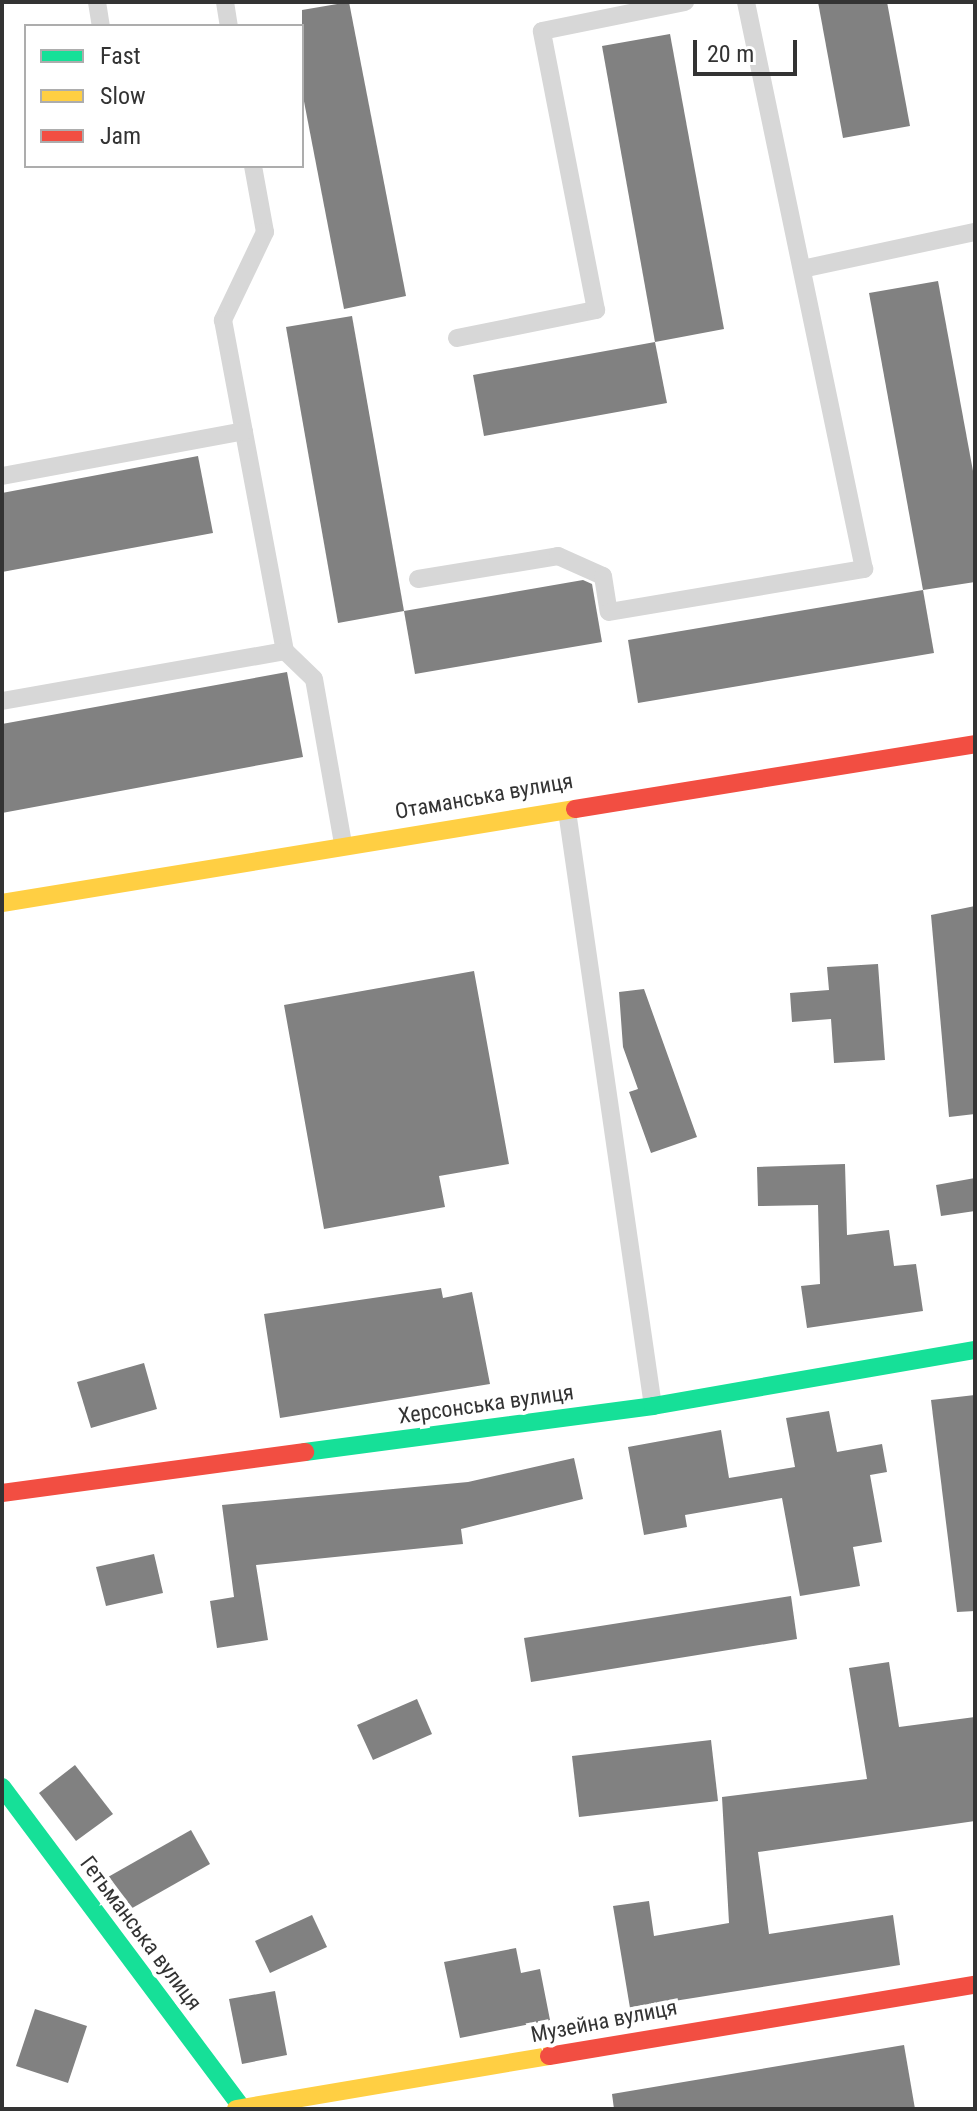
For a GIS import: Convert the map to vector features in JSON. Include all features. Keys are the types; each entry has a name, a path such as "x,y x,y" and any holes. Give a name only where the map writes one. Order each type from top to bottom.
{"street":[{"name":"Отаманська вулиця","path":"2,903 566,806 975,744"},
{"name":"Херсонська вулиця","path":"2,1493 653,1406 975,1350"},
{"name":"Гетьманська вулиця","path":"2,1787 240,2108"},
{"name":"Музейна вулиця","path":"240,2108 975,1985"}],"lane":[{"path":"97,2 101,24"},
{"path":"225,2 229,24"},
{"path":"457,338 596,310 542,31 685,2"},
{"path":"418,579 558,556 603,576 609,612 864,569 746,2"},
{"path":"253,168 265,232 223,320 285,651 314,679 343,844"},
{"path":"802,269 975,232"},
{"path":"2,476 244,431"},
{"path":"2,701 285,651"},
{"path":"566,806 653,1406"}],"building":[{"path":"349,2 406,296 344,309 304,101 302,10"},
{"path":"818,2 887,2 910,126 843,138"},
{"path":"670,34 724,329 655,342 602,46"},
{"path":"938,281 975,482 975,582 923,590 869,293"},
{"path":"352,316 404,611 338,623 286,327"},
{"path":"655,342 667,403 484,436 473,375"},
{"path":"198,456 213,533 2,572 2,493"},
{"path":"583,580 592,584 602,642 415,674 404,611"},
{"path":"923,590 934,653 638,703 628,640"},
{"path":"287,672 303,757 2,813 2,724"},
{"path":"975,906 975,1114 949,1117 931,915"},
{"path":"878,964 885,1060 834,1063 831,1019 792,1022 790,993 829,990 827,967"},
{"path":"474,971 509,1164 439,1176 445,1207 324,1229 284,1005"},
{"path":"644,989 697,1137 651,1153 629,1092 638,1089 623,1047 619,992"},
{"path":"845,1164 847,1235 889,1230 894,1266 916,1264 923,1311 807,1328 801,1286 820,1284 818,1205 758,1206 757,1167"},
{"path":"975,1178 975,1211 941,1216 936,1185"},
{"path":"441,1288 443,1298 472,1292 490,1384 280,1418 264,1314"},
{"path":"144,1363 157,1409 91,1428 77,1382"},
{"path":"975,1395 975,1611 957,1612 931,1400"},
{"path":"829,1411 837,1452 882,1444 887,1472 870,1475 882,1542 853,1547 860,1586 800,1596 782,1498 685,1515 687,1527 644,1535 628,1447 721,1430 729,1478 795,1467 786,1418"},
{"path":"574,1458 583,1499 461,1529 463,1544 256,1565 268,1640 217,1648 210,1601 234,1597 222,1505 468,1482"},
{"path":"154,1554 163,1593 106,1606 96,1567"},
{"path":"791,1596 797,1639 531,1682 524,1638"},
{"path":"889,1662 899,1727 975,1717 975,1821 758,1852 769,1934 893,1915 900,1965 630,2008 613,1906 649,1901 654,1936 729,1923 722,1797 867,1779 849,1668"},
{"path":"417,1699 432,1734 373,1760 357,1725"},
{"path":"711,1740 718,1801 579,1817 572,1756"},
{"path":"75,1765 113,1814 76,1841 39,1793"},
{"path":"191,1830 210,1864 127,1911 108,1877"},
{"path":"312,1915 327,1947 270,1973 255,1941"},
{"path":"516,1948 521,1973 540,1969 550,2020 460,2038 444,1962"},
{"path":"275,1991 287,2055 242,2064 229,1999"},
{"path":"35,2009 87,2026 68,2083 16,2066"},
{"path":"904,2045 915,2109 614,2109 612,2094"}],"traffic: fast":[{"path":"305,1452 653,1406 975,1350"},
{"path":"2,1787 243,2109"}],"traffic: slow":[{"path":"2,903 575,809"},
{"path":"236,2109 549,2056"}],"traffic: jam":[{"path":"575,809 975,744"},
{"path":"2,1493 305,1452"},
{"path":"549,2056 975,1985"}]}
